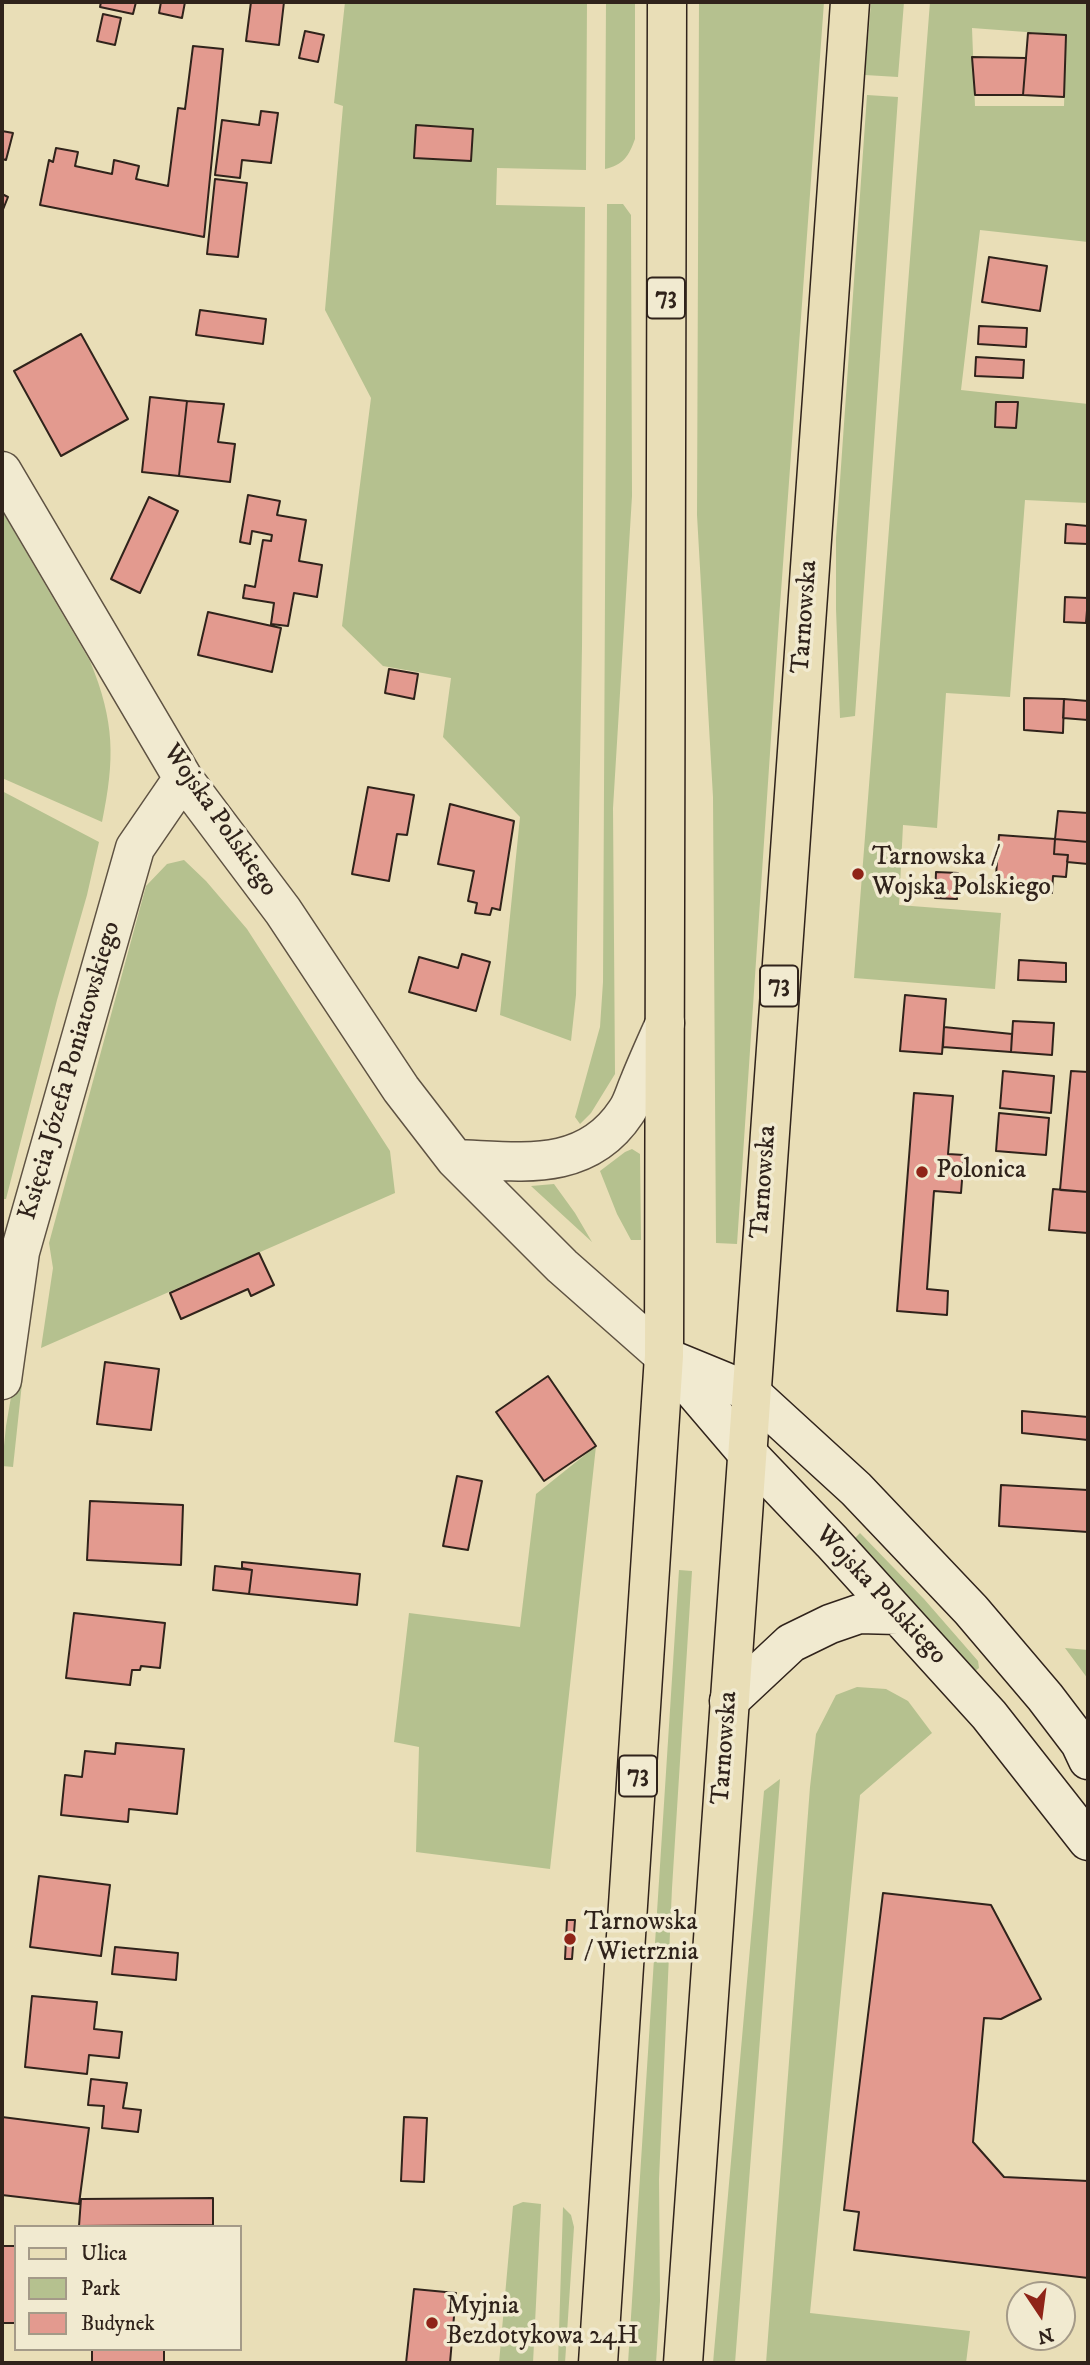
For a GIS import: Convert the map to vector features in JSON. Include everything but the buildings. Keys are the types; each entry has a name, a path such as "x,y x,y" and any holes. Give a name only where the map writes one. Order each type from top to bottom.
{"main road":[{"name":"73","path":"598,2363 664,1356 667,2"},
{"name":"Tarnowska","path":"683,2363 850,2"}],"street":[{"name":"Wojska Polskiego","path":"2,471 184,778 283,911 401,1089 454,1159 572,1275 664,1356 746,1452 989,1715 1088,1841"},
{"name":"Księcia Józefa Poniatowskiego","path":"2,1380 20,1252 135,848 184,778"},
{"path":"454,1159 549,1160 572,1156 589,1149 606,1135 627,1111 665,1023"},
{"name":"Wojska Polskiego","path":"664,1356 750,1392 856,1489 971,1610 1045,1697 1080,1743 1088,1760"},
{"path":"729,1701 791,1643 830,1624 859,1614 898,1615"}],"green space":[{"path":"345,2 587,2 586,170 497,168 496,205 585,207 582,646 576,995 571,1041 500,1015 520,817 443,737 451,678 383,666 342,626 371,398 325,310 343,106 334,103"},
{"path":"606,2 635,2 635,139 624,159 605,169"},
{"path":"699,2 824,2 737,1244 716,1243 713,797 697,515"},
{"path":"871,2 904,2 898,77 865,75"},
{"path":"930,2 1088,2 1088,242 980,230 961,390 1088,404 1088,503 1025,500 1010,697 946,693 937,828 903,825 899,905 1001,913 995,989 854,978","holes":["972,28 1066,35 1064,106 975,106"]},
{"path":"867,95 898,97 855,716 840,718 836,538"},
{"path":"607,204 623,204 631,215 632,496 613,808 615,1074 591,1113 580,1124 575,1117 600,1027 603,982"},
{"path":"2,511 90,661 98,683 108,722 111,759 102,822 2,778"},
{"path":"2,791 99,842 6,1199 2,1199"},
{"path":"184,860 247,929 390,1151 395,1193 41,1348 53,1268 49,1243 146,886 167,864"},
{"path":"632,1149 640,1154 641,1240 631,1240 617,1214 600,1171"},
{"path":"554,1184 575,1213 592,1242 531,1186"},
{"path":"15,1374 23,1374 13,1467 2,1466"},
{"path":"596,1446 550,1869 416,1852 419,1747 394,1742 409,1613 520,1627 536,1494"},
{"path":"860,1533 924,1599 978,1661 979,1668 974,1672 851,1542"},
{"path":"679,1570 692,1571 672,1888 659,2179 660,2301 656,2363 628,2363"},
{"path":"1065,1648 1088,1650 1088,1679"},
{"path":"857,1687 886,1689 908,1701 932,1733 860,1795 810,2313 970,2331 966,2363 766,2363 816,1734 836,1695"},
{"path":"780,1779 735,2363 713,2363 764,1791"},
{"path":"523,2202 541,2204 533,2363 499,2363 513,2206"},
{"path":"563,2207 571,2215 574,2227 565,2363 558,2363"}],"place":[{"name":"Tarnowska / Wojska Polskiego","path":"858,874"},
{"name":"Polonica","path":"922,1172"},
{"name":"Tarnowska / Wietrznia","path":"570,1939"},
{"name":"Myjnia Bezdotykowa 24H","path":"432,2323"}]}
